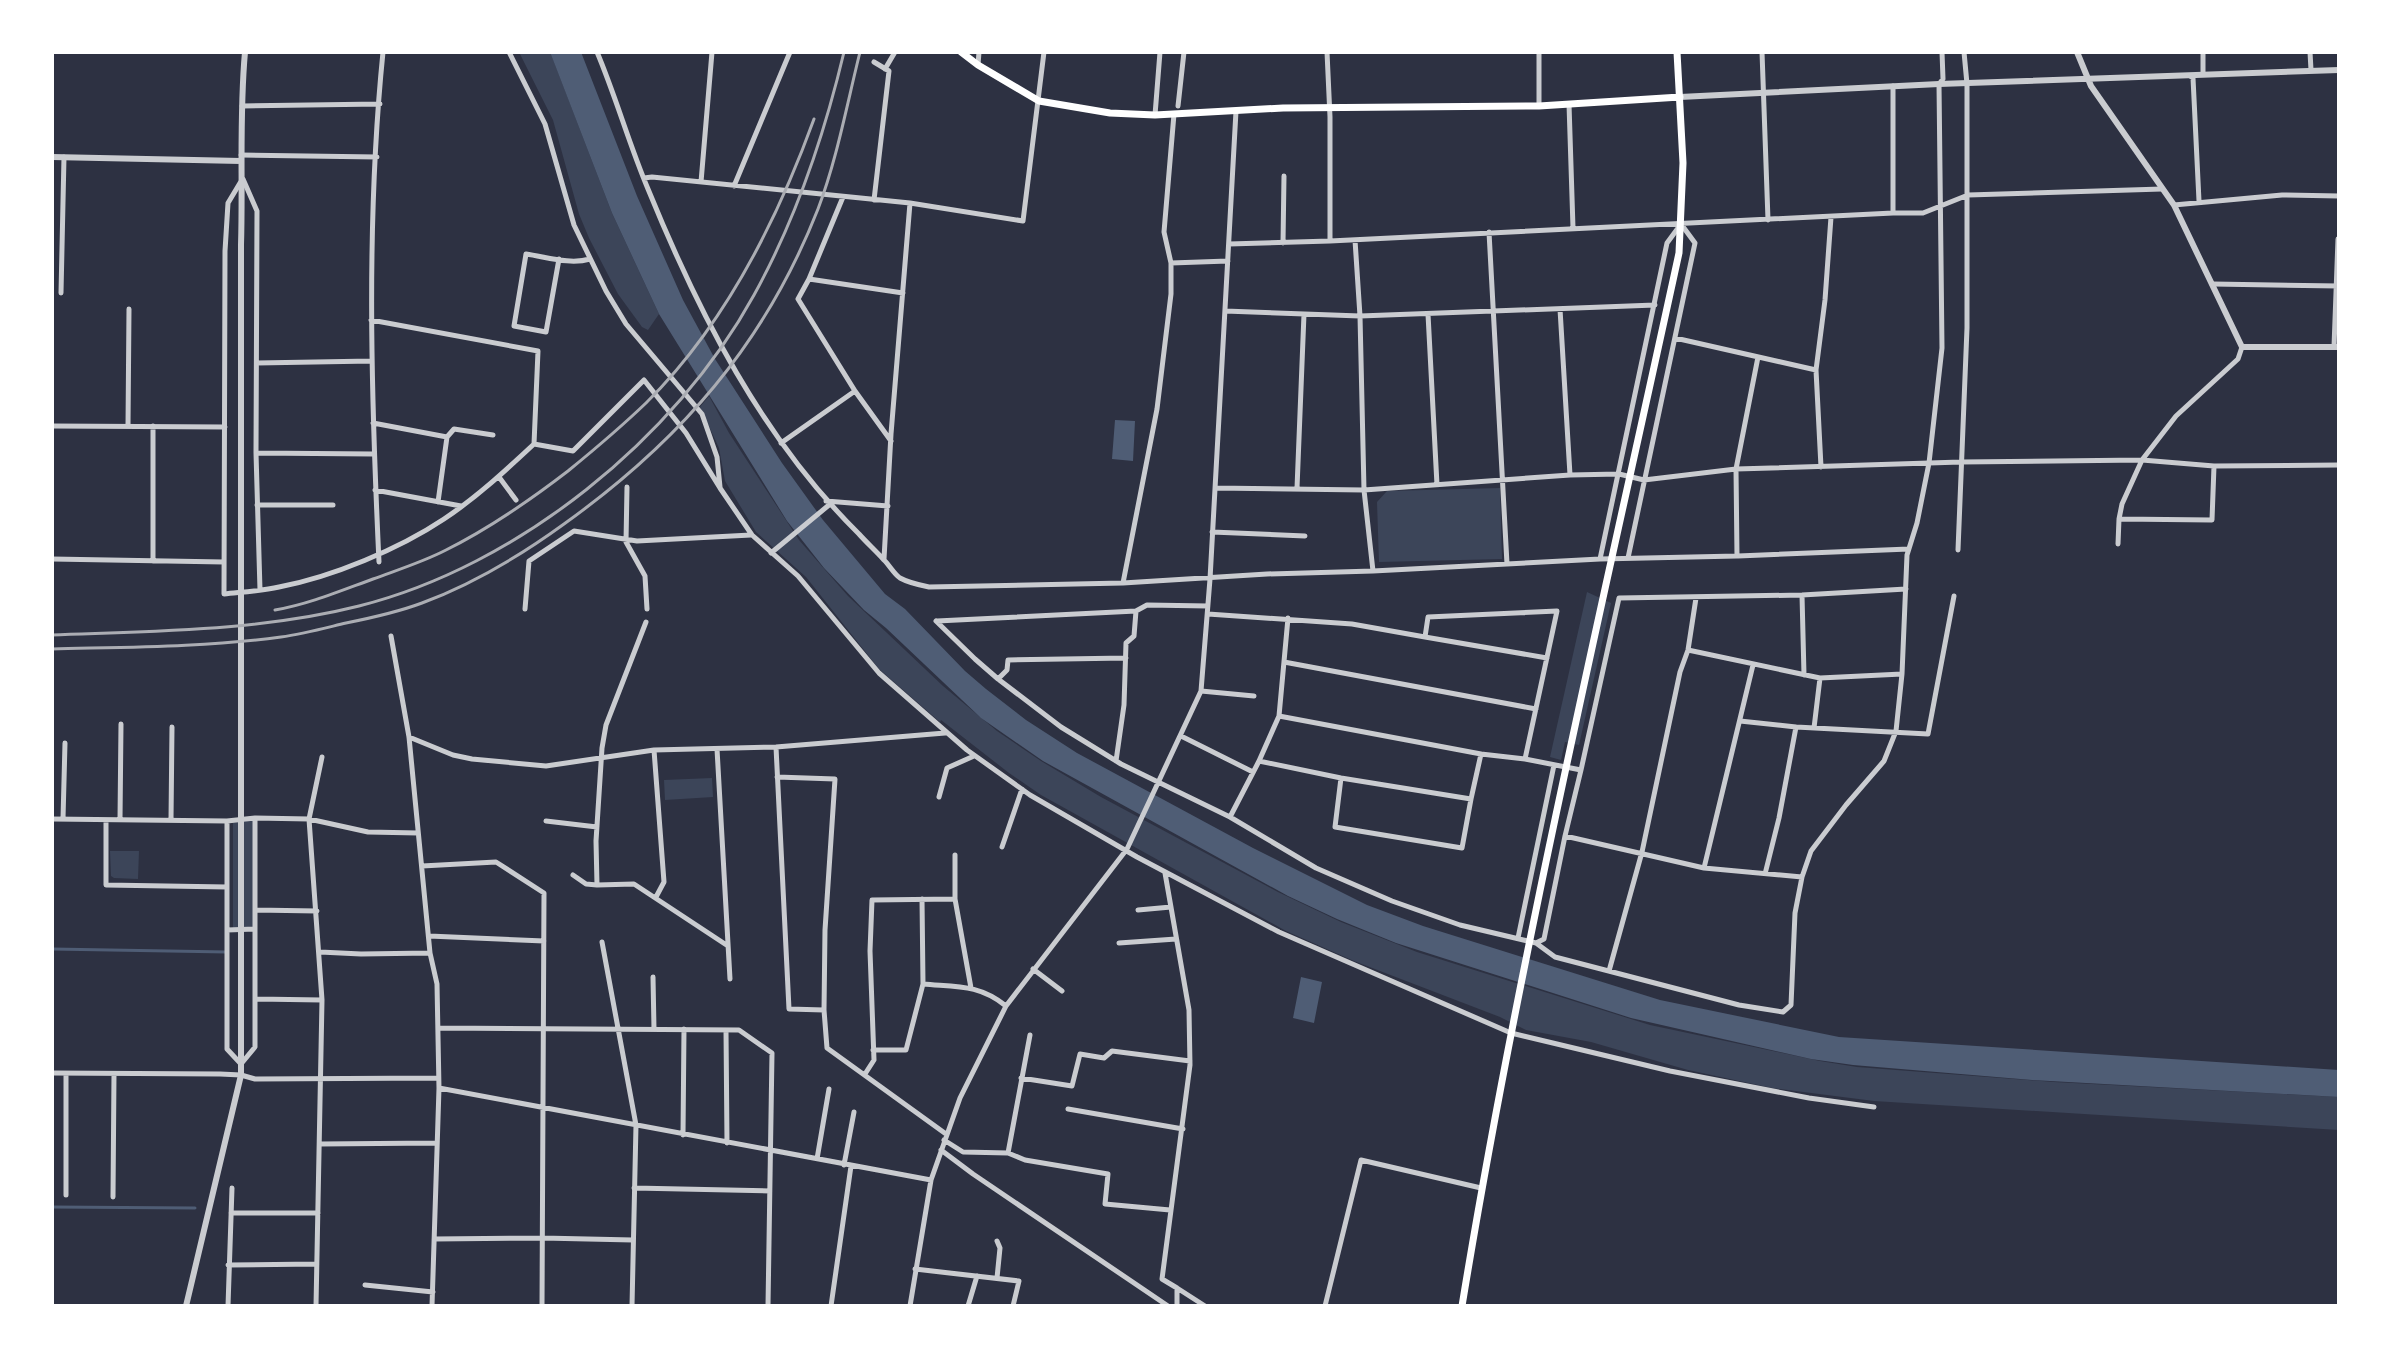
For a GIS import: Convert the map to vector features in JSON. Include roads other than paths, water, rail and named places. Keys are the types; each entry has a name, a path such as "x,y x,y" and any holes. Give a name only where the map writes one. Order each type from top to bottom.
{"main road":[{"path":"961,52 1039,101 1110,113 1155,115 1176,110 1539,106 1680,97"},
{"path":"1462,1306 1511,1033 1679,253 1683,163 1677,52"}],"street":[{"path":"186,1306 241,1075 241,158 245,52"},
{"path":"379,562 373,454 371,320 383,52"},
{"path":"509,52 545,124 574,225 590,259 626,324 702,414 717,457 720,488"},
{"path":"597,52 676,253 747,392 827,504 898,577 915,585 1123,583 1600,559 1909,549"},
{"path":"701,182 712,52"},
{"path":"734,186 790,52"},
{"path":"885,69 895,52"},
{"path":"978,65 979,52"},
{"path":"644,178 910,203 1023,221 1044,52"},
{"path":"1155,115 1160,52"},
{"path":"1123,583 1157,409 1171,294 1171,263 1164,232 1184,52"},
{"path":"1327,52 1330,241"},
{"path":"1539,52 1539,106"},
{"path":"1762,52 1768,220"},
{"path":"1208,606 1147,605 1136,611 936,621 998,679 1061,727 1116,761 1230,817 1316,868 1392,901 1460,925 1518,938 1555,957 1739,1005 1783,1012 1791,1005 1795,913 1811,851 1884,761 1896,731 1909,549 1929,463 1942,348 1939,84 1943,79 1942,52"},
{"path":"1958,550 1967,328 1967,84 1964,52"},
{"path":"2077,52 2091,86 2174,205 2242,347 2238,359 2176,416 2142,460 2122,504 2118,544"},
{"path":"2203,52 2203,74"},
{"path":"2310,52 2311,70"},
{"path":"874,62 889,71 874,200"},
{"path":"1680,97 2339,70"},
{"path":"2190,75 2193,78 2199,201"},
{"path":"1893,86 1893,213"},
{"path":"242,106 380,104"},
{"path":"1569,104 1573,228"},
{"path":"910,1306 931,1180 960,1098 1006,1006 1127,849 1201,691 1236,111"},
{"path":"52,157 377,157"},
{"path":"61,293 64,157"},
{"path":"1283,243 1284,176"},
{"path":"243,179 228,203 226,231 224,594 280,587 328,574 379,554 462,506 534,444 538,351 371,320"},
{"path":"243,179 257,211 256,453 260,590"},
{"path":"1229,244 1923,213 1968,195 2162,189"},
{"path":"2174,205 2282,195 2339,196"},
{"path":"843,197 798,299 855,391 891,441"},
{"path":"884,560 910,203"},
{"path":"1821,467 1816,370 1831,217"},
{"path":"1600,559 1667,243 1681,224"},
{"path":"1628,558 1695,243 1681,224"},
{"path":"1489,232 1507,564"},
{"path":"2242,347 2336,347 2338,239"},
{"path":"1355,240 1364,490 1373,571"},
{"path":"559,259 546,332 514,326 526,254 559,259 578,263 590,259"},
{"path":"1171,263 1228,261"},
{"path":"809,279 903,293"},
{"path":"2213,284 2338,286"},
{"path":"1225,311 1360,316 1655,305"},
{"path":"128,426 129,309"},
{"path":"1560,309 1570,475"},
{"path":"1297,488 1304,314"},
{"path":"1428,314 1437,485"},
{"path":"1675,338 1816,370"},
{"path":"1737,556 1736,469 1758,357"},
{"path":"257,363 372,361"},
{"path":"534,444 573,451 644,380 686,433 752,535 798,576 879,673 947,733 1022,789 1165,872 1279,932 1511,1033 1670,1071 1809,1098 1874,1107"},
{"path":"781,443 855,391"},
{"path":"373,423 447,437"},
{"path":"52,426 225,427"},
{"path":"153,426 153,561"},
{"path":"438,502 447,437 454,429 493,435"},
{"path":"256,453 373,454"},
{"path":"1215,488 1364,490 1570,475 1619,474 1644,480 1736,469 1961,462 2142,460 2214,466 2339,465"},
{"path":"2119,519 2212,520 2214,466"},
{"path":"499,477 516,500"},
{"path":"627,487 626,542 645,576 647,609"},
{"path":"375,490 462,506"},
{"path":"771,553 827,504 888,506"},
{"path":"257,505 333,505"},
{"path":"525,609 529,561 574,531 637,541 752,535"},
{"path":"1212,532 1305,536"},
{"path":"52,559 224,562"},
{"path":"1532,944 1544,939 1619,598 1802,595 1906,589"},
{"path":"1802,595 1804,675"},
{"path":"1740,721 1928,734 1954,596"},
{"path":"1609,971 1642,852 1680,672 1688,650 1696,598"},
{"path":"1116,761 1124,705 1126,643 1134,636 1136,611"},
{"path":"1425,637 1428,617 1557,611 1525,759"},
{"path":"1207,614 1352,624 1547,658"},
{"path":"1230,817 1279,716 1288,618"},
{"path":"597,885 597,827 606,725 646,622"},
{"path":"391,636 409,737 428,936 437,984 439,1088 432,1306"},
{"path":"1688,650 1820,678 1902,674"},
{"path":"998,679 1007,670 1008,660 1126,658"},
{"path":"1284,662 1536,709"},
{"path":"1704,868 1753,665"},
{"path":"1814,728 1820,678"},
{"path":"1201,691 1254,696"},
{"path":"1279,716 1581,770"},
{"path":"120,820 121,724"},
{"path":"171,820 172,727"},
{"path":"1765,874 1796,727"},
{"path":"409,737 453,755 546,766 654,750 776,747 947,733"},
{"path":"1181,736 1253,772"},
{"path":"63,819 65,743"},
{"path":"776,747 789,1009 824,1010"},
{"path":"717,749 730,979"},
{"path":"654,750 664,882 656,897"},
{"path":"1341,778 1335,827 1462,848 1481,754"},
{"path":"939,797 947,768 975,756"},
{"path":"316,1306 322,1000 309,819 322,757"},
{"path":"1259,761 1471,799"},
{"path":"1518,938 1554,765"},
{"path":"777,777 835,779 825,930 827,1048 865,1074 963,1152 1008,1153 1025,1160 1108,1174 1105,1204 1170,1210"},
{"path":"1002,847 1022,789"},
{"path":"241,1064 255,1047 255,818"},
{"path":"52,819 309,819 368,832 418,833"},
{"path":"106,820 106,885 227,887"},
{"path":"227,821 227,1049 241,1064"},
{"path":"546,821 597,827"},
{"path":"1565,836 1704,868 1802,877"},
{"path":"955,855 955,899 971,988"},
{"path":"422,866 496,862 544,893 542,1306"},
{"path":"1165,872 1189,1010 1190,1061 1162,1279 1205,1306"},
{"path":"573,875 586,884 634,884 728,946"},
{"path":"873,1050 906,1050 923,984 922,899"},
{"path":"865,1074 874,1060 870,951 872,900 955,899"},
{"path":"1138,910 1171,907"},
{"path":"255,910 317,911"},
{"path":"227,930 255,929"},
{"path":"428,936 544,941"},
{"path":"1119,943 1176,939"},
{"path":"602,942 636,1125 632,1306"},
{"path":"320,952 430,953"},
{"path":"1033,969 1062,991"},
{"path":"653,977 654,1029"},
{"path":"923,984 971,988 991,994 1006,1006"},
{"path":"256,999 322,1000"},
{"path":"438,1028 739,1030 772,1053 768,1306"},
{"path":"683,1135 684,1029"},
{"path":"726,1030 727,1143"},
{"path":"1008,1153 1030,1035"},
{"path":"1021,1078 1072,1086 1080,1054 1104,1058 1112,1051 1190,1061"},
{"path":"52,1073 241,1075 255,1079 438,1078"},
{"path":"66,1074 66,1195"},
{"path":"113,1197 114,1074"},
{"path":"439,1088 931,1180"},
{"path":"817,1159 829,1089"},
{"path":"1068,1109 1183,1129"},
{"path":"831,1306 854,1112"},
{"path":"320,1144 436,1143"},
{"path":"941,1150 1168,1306"},
{"path":"1325,1306 1361,1160 1481,1188"},
{"path":"228,1306 232,1188"},
{"path":"634,1188 770,1191"},
{"path":"231,1213 318,1213"},
{"path":"434,1239 633,1240"},
{"path":"997,1241 1000,1248 997,1278"},
{"path":"228,1265 317,1264"},
{"path":"915,1269 1019,1281 1013,1306"},
{"path":"968,1306 977,1276"},
{"path":"365,1285 433,1292"},
{"path":"1177,1288 1177,1306"}],"waterway":[{"path":"52,949 227,952"},
{"path":"52,1207 195,1208"}],"railway":[{"path":"52,635 245,625 284,621 359,606 418,587 477,561 533,528 586,490 636,446 681,399 721,348 754,295 783,237 807,176 844,52"},
{"path":"52,649 224,643 297,634 384,614 422,603 478,578 564,524 645,459 681,423 715,386 772,304 797,258 825,190 860,52"},
{"path":"275,610 419,562 462,542 539,493 627,421 674,373 724,306 783,196 814,119"}]}
